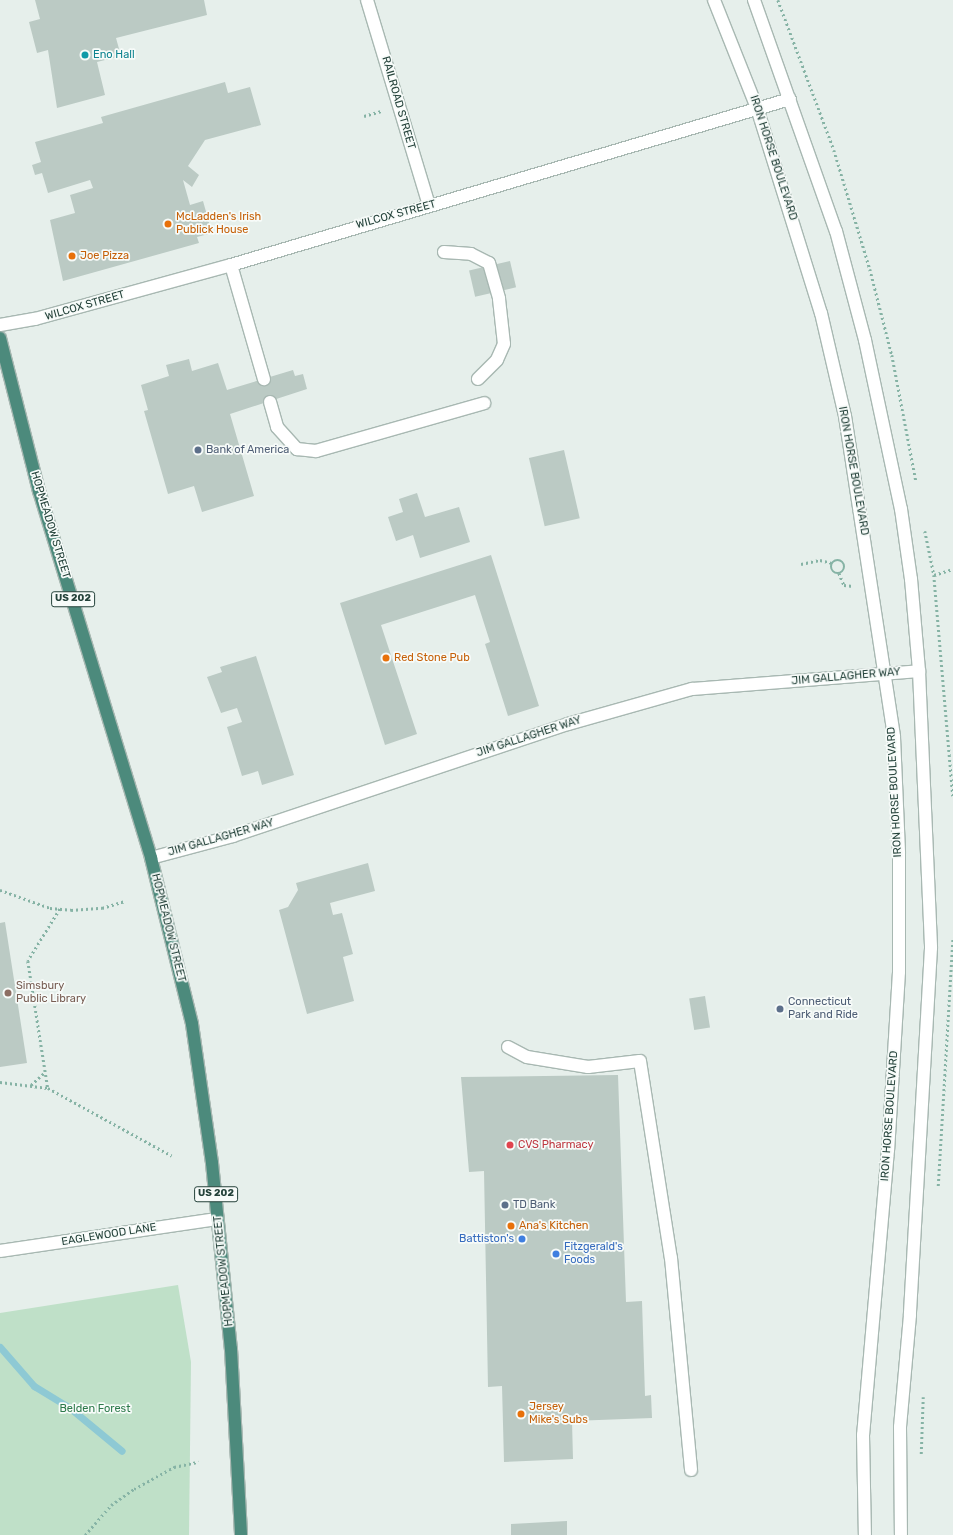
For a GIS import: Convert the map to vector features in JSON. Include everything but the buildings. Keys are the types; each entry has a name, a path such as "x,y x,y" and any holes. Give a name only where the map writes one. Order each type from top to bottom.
{"highway":[{"name":"HOPMEADOW STREET","path":"0,338 39,490 151,858 192,1024 218,1219 232,1349 241,1535"}],"street":[{"name":"RAILROAD STREET","path":"367,0 429,206"},
{"name":"IRON HORSE BOULEVARD","path":"714,0 757,108 821,313 845,416 895,745 899,852 898,972 888,1150 863,1434 865,1535"},
{"path":"754,0 836,231 865,340 901,509 919,671 931,948 910,1315 900,1427 901,1535"},
{"name":"WILCOX STREET","path":"0,325 35,319 231,265 790,99"},
{"path":"444,252 471,254 489,263 499,299 504,344 497,360 478,379"},
{"path":"231,265 264,379"},
{"path":"270,402 277,427 297,449 316,451 484,403"},
{"name":"JIM GALLAGHER WAY","path":"151,858 233,836 568,724 692,689 919,671"},
{"path":"508,1047 527,1057 588,1067 640,1061 671,1258 691,1470"},
{"name":"EAGLEWOOD LANE","path":"0,1251 218,1219"}],"path":[{"path":"801,564 820,560 832,563 842,561 844,568 839,573"},
{"path":"832,563 831,569 839,573 844,585 854,586"},
{"path":"934,575 953,569"},
{"path":"0,890 17,899 60,909 102,908 125,901"},
{"path":"48,1088 28,961 60,909"},
{"path":"31,1085 46,1072"},
{"path":"0,1082 48,1088 172,1156"},
{"path":"85,1535 111,1505 134,1489 174,1467 198,1462"}],"green space":[{"name":"Belden Forest","path":"178,1285 191,1362 189,1535 0,1535 0,1313"}],"waterway":[{"path":"0,1347 34,1386 70,1408 122,1451"}],"place":[{"name":"Eno Hall","path":"85,55"},
{"name":"McLadden's Irish Publick House","path":"168,224"},
{"name":"Joe Pizza","path":"72,256"},
{"name":"Bank of America","path":"198,450"},
{"name":"Red Stone Pub","path":"386,658"},
{"name":"Simsbury Public Library","path":"8,993"},
{"name":"Connecticut Park and Ride","path":"780,1009"},
{"name":"CVS Pharmacy","path":"510,1145"},
{"name":"TD Bank","path":"505,1205"},
{"name":"Ana's Kitchen","path":"511,1226"},
{"name":"Battiston's","path":"522,1239"},
{"name":"Fitzgerald's Foods","path":"556,1254"},
{"name":"Jersey Mike's Subs","path":"521,1414"}]}
